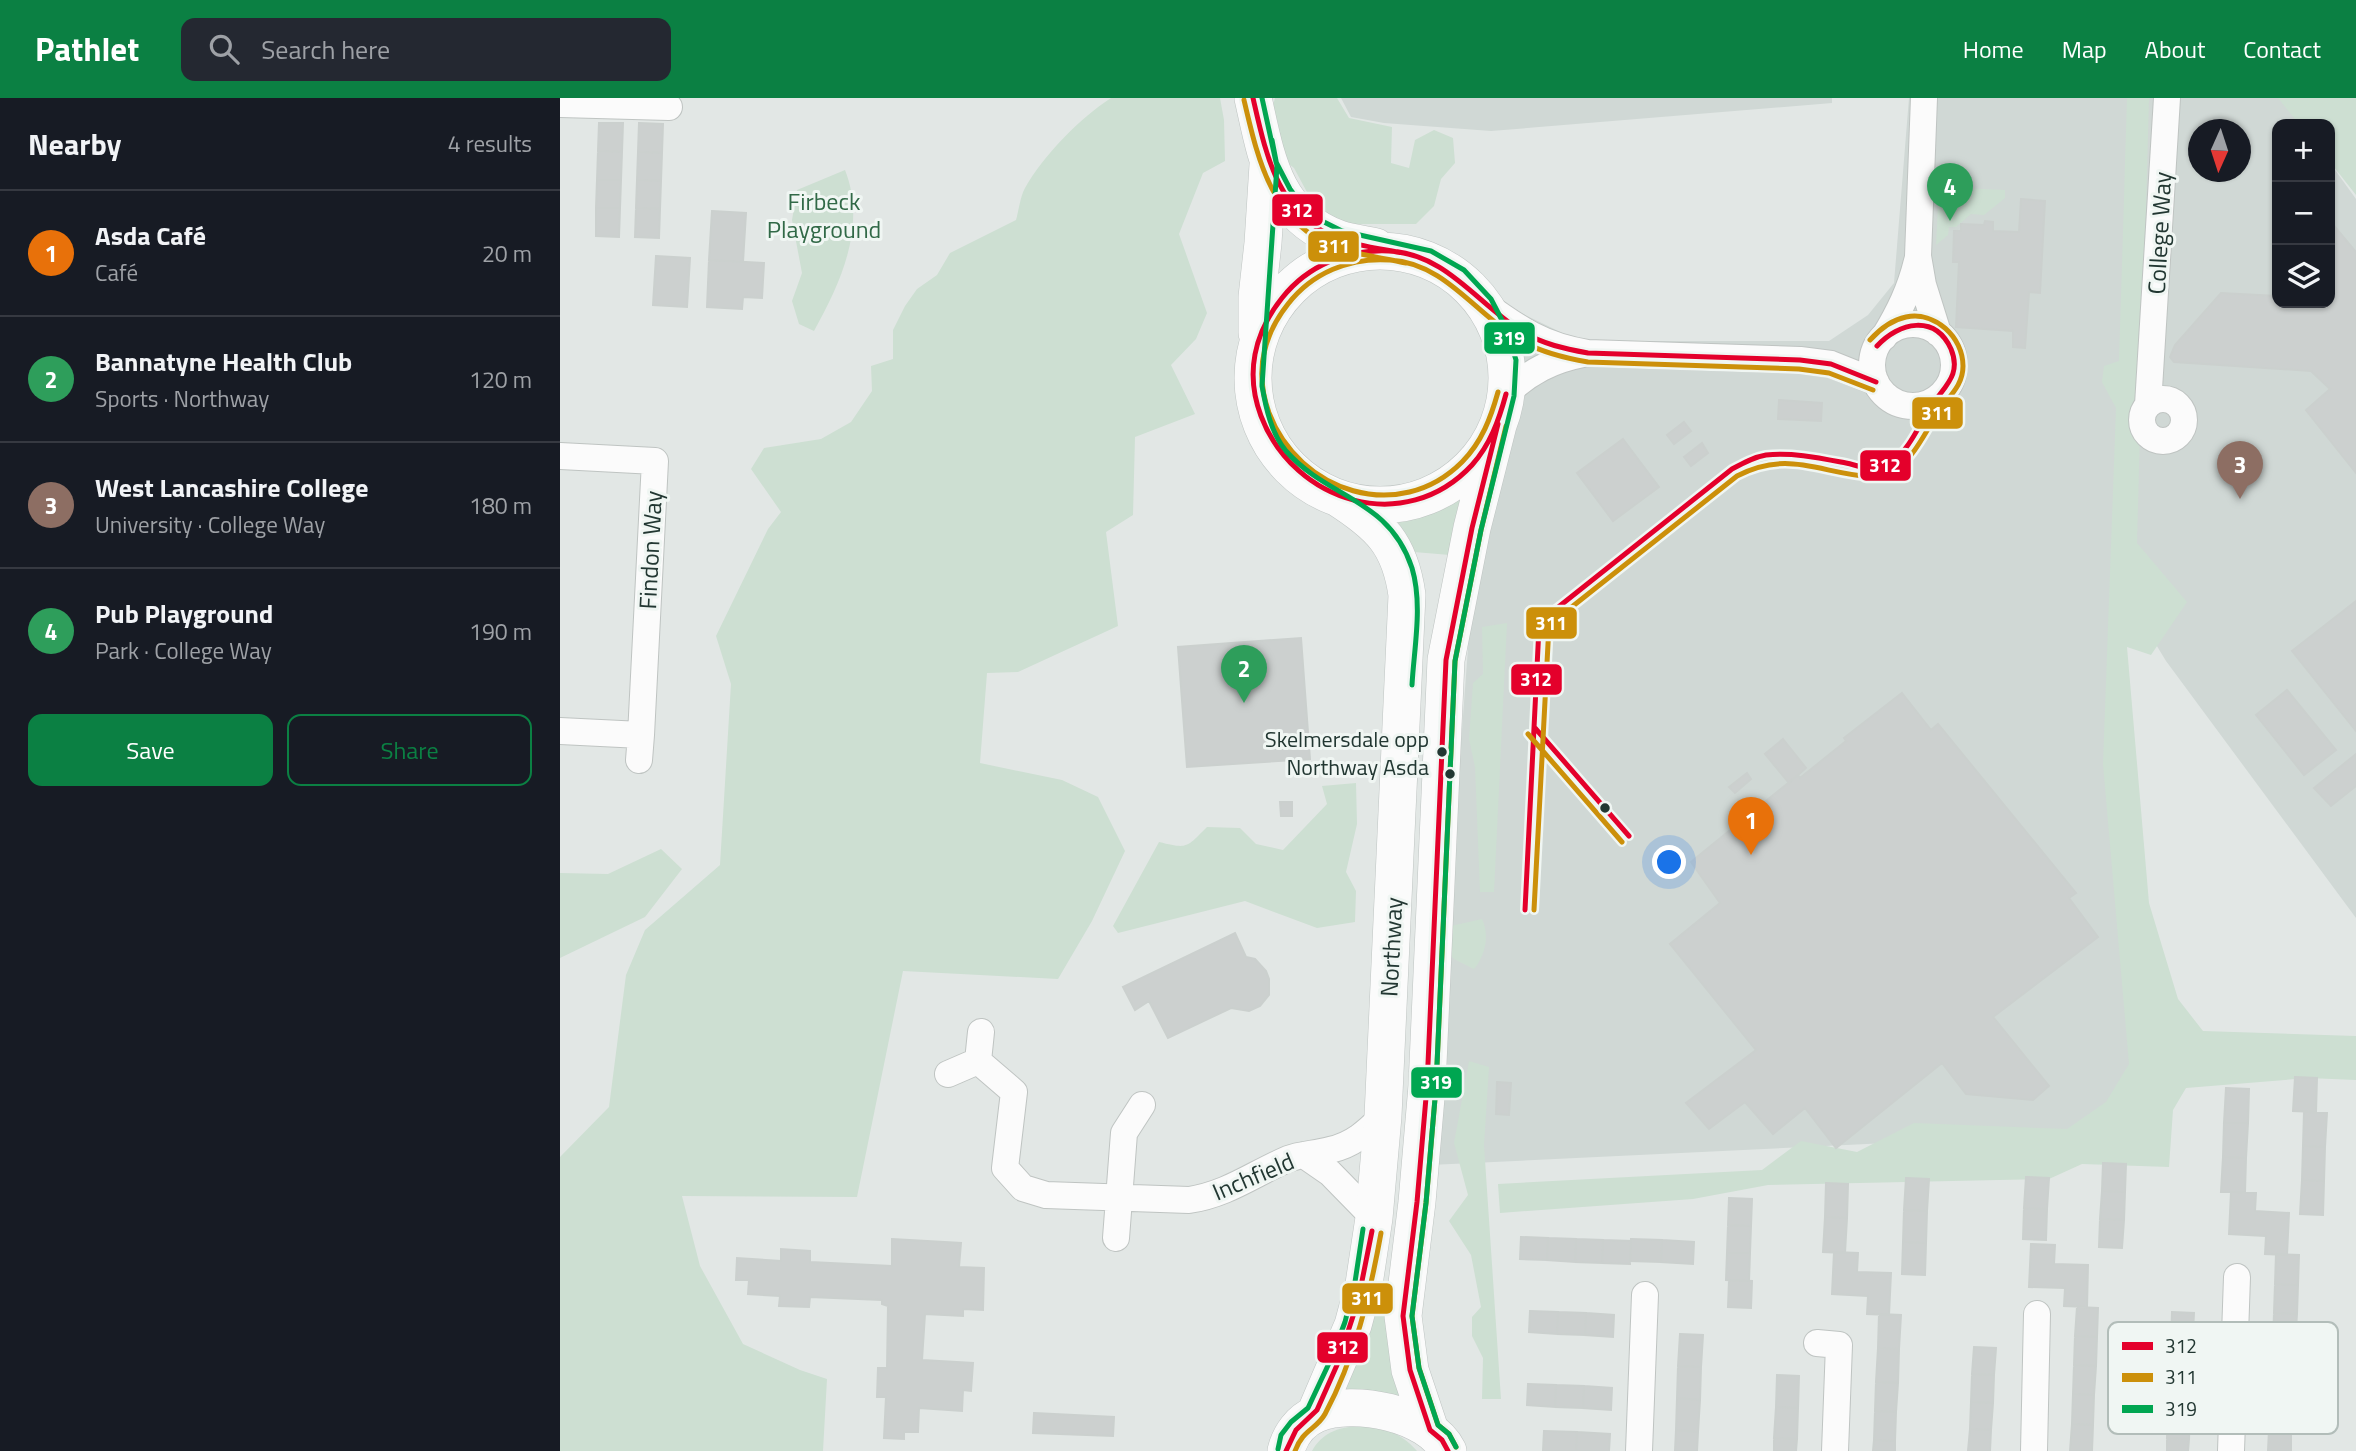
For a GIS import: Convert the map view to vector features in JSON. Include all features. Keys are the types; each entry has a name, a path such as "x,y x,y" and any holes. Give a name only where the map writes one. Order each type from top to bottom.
{"street":[{"path":"1483,303 1521,331 1542,341 1564,349 1588,352 1832,359 1856,354 1881,342 1904,326 1915,324 1938,333 1953,354 1952,379 1936,399 1924,405 1903,405 1884,393 1876,382 1873,358 1881,342 1900,311 1911,285 1918,256 1924,98"},
{"name":"College Way","path":"2156,402 2152,368 2166,98"},
{"path":"560,104 669,107"},
{"path":"1255,107 1268,165 1283,194 1298,214 1339,239 1393,251"},
{"path":"1268,165 1252,387 1261,423 1279,455 1305,481 1338,498 1370,504 1402,503 1433,493 1460,476 1482,453 1502,410 1524,377 1542,366 1588,352"},
{"path":"1257,341 1277,302 1309,271 1349,254 1393,251"},
{"name":"Northway","path":"1393,251 1428,259 1459,277 1483,303 1499,331 1507,362 1502,410 1472,528 1446,660 1427,1086 1403,1316 1410,1370 1444,1443"},
{"path":"1918,256 1923,285 1938,333"},
{"path":"1800,360 1831,364 1876,382"},
{"name":"Findon Way","path":"560,456 655,461 640,747 560,731"},
{"name":"Northway","path":"1315,1414 1353,1325 1364,1284 1374,1218 1383,1116 1407,594 1404,574 1389,539 1369,518 1338,498"},
{"path":"948,1074 978,1061 981,1032"},
{"name":"Inchfield","path":"978,1061 1014,1092 1006,1168 1023,1188 1046,1195 1189,1199 1208,1197 1227,1191 1289,1159 1350,1144 1383,1116"},
{"path":"1116,1238 1124,1133 1142,1105"},
{"name":"Inchfield","path":"1304,1155 1330,1173 1374,1218"},
{"path":"2235,1322 2237,1277"},
{"path":"1639,1451 1652,1310"},
{"path":"2034,1451 2037,1314"},
{"path":"1817,1343 1839,1345 1835,1451"},
{"path":"1281,1447 1298,1427 1315,1414 1336,1409 1380,1410 1404,1417 1444,1443"}],"shaded area":[{"path":"1341,98 1832,98 1832,103 1491,131 1384,123 1351,117"},
{"path":"1909,98 2281,98 2297,119 2272,119 2272,308 2335,308 2335,170 2356,199 2356,918 2166,661 2143,623 2118,591 2134,1084 2076,1134 1430,1165 1472,594 1496,494 1517,311 1579,341 1829,341 1868,315 1894,283"}],"green space":[{"path":"1111,98 1220,98 1224,120 1225,161 1203,173 1179,234 1207,313 1196,339 1171,365 1195,414 1135,437 1133,515 1106,532 1118,626 1018,672 987,673 980,763 1062,780 1098,797 1125,851 1092,921 1058,979 903,971 857,1197 682,1196 700,1266 743,1344 827,1379 823,1451 560,1451 560,1157 609,1107 626,975 645,930 720,865 731,684 716,636 768,529 781,512 751,469 764,448 821,439 851,422 872,391 871,366 893,359 893,330 917,289 937,275 950,253 1016,220 1023,192 1042,163 1075,127"},
{"path":"1275,98 1337,98 1349,118 1392,127 1391,163 1409,168 1415,140 1434,130 1453,138 1455,163 1441,179 1434,206 1416,224 1351,224 1326,217 1308,194 1294,168 1280,157 1270,117"},
{"path":"2127,98 2149,98 2137,543 2187,602 2151,655 2127,647 2149,903 2178,999 2203,1031 2356,1036 2356,1080 2308,1078 2186,1088 2173,1110 2169,1167 2082,1164 2049,1179 1768,1185 1693,1199 1500,1213 1498,1184 1762,1170 1801,1141 1857,1152 1914,1123 2067,1129 2106,1102 2129,1064 2103,764 2116,408 2102,382 2104,366 2119,361"},
{"path":"2278,98 2356,98 2356,195 2335,168 2335,119 2295,119"},
{"name":"Firbeck Playground","path":"845,170 851,191 852,233 841,273 814,331 799,324 792,301 802,273 792,220 797,190"},
{"path":"1939,187 2005,190 2005,198 1984,215 1971,214 1956,227 1949,227 1948,235 1936,245"},
{"path":"1464,485 1450,555 1414,552 1395,516 1434,503"},
{"path":"1507,623 1494,892 1480,892 1475,767 1469,739 1473,683 1483,674 1482,627"},
{"path":"1356,783 1357,824 1346,872 1356,891 1355,922 1317,928 1245,901 1118,933 1113,926 1159,842 1181,846 1190,843 1207,827 1240,828 1256,844 1283,850 1327,804 1322,786"},
{"path":"661,849 682,869 645,917 560,958 560,873 608,874"},
{"path":"1482,919 1486,932 1485,945 1474,969 1454,959 1442,947 1442,928"},
{"path":"1469,1061 1489,1067 1484,1145 1501,1399 1482,1399 1483,1358 1472,1336 1472,1317 1481,1307 1471,1255 1449,1221 1468,1195 1454,1143"},
{"path":"1374,1309 1381,1313 1390,1312 1402,1397 1345,1390 1362,1349"},
{"path":"1356,1426 1390,1432 1404,1439 1417,1451 1312,1451 1320,1440 1331,1432"}],"building":[{"path":"599,123 623,123 622,152 598,151"},
{"path":"639,123 663,124 662,153 638,152"},
{"path":"598,151 622,152 621,180 597,180"},
{"path":"638,152 662,153 661,181 637,180"},
{"path":"597,180 621,180 620,208 596,208"},
{"path":"637,180 661,181 660,209 636,208"},
{"path":"2021,199 2045,201 2040,293 2029,292 2025,348 2013,347 2013,331 1956,327 1959,262 1953,262 1954,231 1961,231 1961,224 1984,225 1985,221 1993,222 1993,231 2019,232"},
{"path":"596,208 620,208 619,237 596,236"},
{"path":"636,208 660,209 659,238 635,237"},
{"path":"712,211 746,213 743,262 709,260"},
{"path":"2335,227 2356,252 2356,473 2306,410 2330,389 2311,371 2174,362 2170,357 2175,345 2221,293 2272,296 2272,308 2335,308"},
{"path":"656,256 690,258 687,307 653,305"},
{"path":"709,260 764,263 762,298 743,297 742,309 707,307"},
{"path":"1779,400 1822,403 1821,421 1778,419"},
{"path":"1684,422 1691,431 1674,444 1667,435"},
{"path":"1623,439 1659,487 1613,521 1577,473"},
{"path":"1702,443 1708,453 1691,466 1684,457"},
{"path":"2356,601 2356,731 2292,651"},
{"path":"1301,638 1310,759 1187,767 1178,647"},
{"path":"2287,690 2336,750 2304,775 2256,715"},
{"path":"1902,693 1931,730 1938,724 2076,893 2069,898 2098,937 1993,1017 2049,1086 2033,1100 1966,1094 1942,1063 1836,1148 1805,1108 1773,1134 1745,1102 1709,1129 1686,1103 1756,1050 1670,944 1720,903 1691,862 1798,775 1800,778 1846,741 1844,738"},
{"path":"1783,739 1806,768 1789,783 1765,754"},
{"path":"2356,754 2356,786 2331,806 2314,788"},
{"path":"1747,773 1751,779 1735,793 1729,787"},
{"path":"1280,802 1292,802 1292,816 1281,816"},
{"path":"1235,933 1246,957 1255,959 1266,971 1269,979 1269,995 1260,1006 1249,1011 1231,1008 1168,1038 1149,1001 1135,1010 1123,987"},
{"path":"2295,1077 2317,1078 2316,1112 2293,1111"},
{"path":"1497,1082 1511,1083 1509,1115 1496,1114"},
{"path":"2226,1088 2249,1089 2248,1123 2224,1123"},
{"path":"2304,1112 2327,1113 2325,1147 2303,1146"},
{"path":"2224,1123 2248,1123 2246,1158 2223,1157"},
{"path":"2303,1146 2325,1147 2324,1181 2302,1180"},
{"path":"2223,1157 2246,1158 2245,1192 2221,1192"},
{"path":"2103,1163 2126,1164 2125,1192 2102,1191"},
{"path":"2026,1177 2049,1178 2047,1209 2024,1208"},
{"path":"1906,1178 1929,1179 1927,1211 1904,1210"},
{"path":"2302,1180 2324,1181 2323,1215 2300,1214"},
{"path":"1826,1183 1848,1184 1847,1218 1825,1217"},
{"path":"2102,1191 2125,1192 2124,1220 2100,1219"},
{"path":"2231,1192 2256,1193 2255,1211 2289,1213 2287,1255 2265,1254 2266,1236 2229,1234"},
{"path":"1729,1198 1752,1199 1751,1226 1728,1225"},
{"path":"2024,1208 2047,1209 2046,1240 2023,1239"},
{"path":"1904,1210 1927,1211 1926,1243 1903,1242"},
{"path":"1825,1217 1847,1218 1845,1253 1823,1252"},
{"path":"2100,1219 2124,1220 2122,1248 2099,1247"},
{"path":"1728,1225 1751,1226 1750,1253 1727,1253"},
{"path":"1521,1237 1548,1238 1547,1260 1520,1259"},
{"path":"1548,1238 1576,1239 1575,1262 1547,1260"},
{"path":"892,1239 961,1243 959,1267 984,1268 983,1310 963,1309 963,1316 925,1314 922,1360 973,1363 971,1391 963,1390 962,1411 919,1408 918,1432 904,1432 904,1439 884,1438 886,1397 877,1397 878,1368 887,1368 888,1306 882,1304 882,1300 810,1297 809,1307 779,1306 780,1296 748,1294 749,1280 736,1280 737,1258 781,1261 781,1249 810,1251 810,1262 892,1266"},
{"path":"1576,1239 1603,1240 1602,1263 1575,1262"},
{"path":"1631,1239 1662,1240 1661,1262 1630,1261"},
{"path":"1603,1240 1631,1241 1630,1264 1602,1263"},
{"path":"1662,1240 1694,1242 1693,1264 1661,1262"},
{"path":"1903,1242 1926,1243 1925,1275 1902,1274"},
{"path":"2031,1244 2055,1245 2054,1264 2088,1265 2087,1307 2064,1306 2065,1288 2029,1287"},
{"path":"1834,1252 1858,1253 1857,1272 1891,1273 1889,1315 1867,1314 1868,1296 1832,1294"},
{"path":"1727,1253 1750,1253 1749,1281 1726,1280"},
{"path":"2276,1254 2299,1255 2298,1285 2275,1284"},
{"path":"1729,1280 1752,1281 1751,1308 1728,1307"},
{"path":"2275,1284 2298,1285 2297,1314 2274,1313"},
{"path":"2077,1307 2098,1308 2097,1337 2075,1336"},
{"path":"1530,1311 1558,1312 1557,1334 1529,1332"},
{"path":"1558,1312 1586,1313 1585,1335 1557,1334"},
{"path":"2172,1312 2194,1313 2193,1322 2172,1322"},
{"path":"1586,1313 1614,1315 1613,1337 1585,1335"},
{"path":"2274,1313 2297,1314 2296,1322 2274,1322"},
{"path":"1879,1314 1901,1315 1899,1349 1878,1348"},
{"path":"1680,1334 1703,1335 1701,1367 1678,1366"},
{"path":"2075,1336 2097,1337 2096,1366 2074,1365"},
{"path":"1974,1347 1996,1348 1994,1375 1972,1374"},
{"path":"1878,1348 1899,1349 1898,1383 1876,1382"},
{"path":"2074,1365 2096,1366 2094,1395 2073,1394"},
{"path":"1678,1366 1701,1367 1700,1400 1677,1398"},
{"path":"1972,1374 1994,1375 1993,1403 1971,1402"},
{"path":"1777,1375 1799,1376 1798,1408 1776,1407"},
{"path":"1876,1382 1898,1383 1896,1412 1875,1411"},
{"path":"1528,1384 1556,1385 1555,1407 1527,1405"},
{"path":"1556,1385 1584,1386 1583,1408 1555,1407"},
{"path":"1584,1386 1612,1388 1611,1410 1583,1408"},
{"path":"2073,1394 2094,1395 2093,1425 2072,1424"},
{"path":"1677,1398 1700,1400 1698,1432 1676,1430"},
{"path":"1971,1402 1993,1403 1991,1430 1970,1429"},
{"path":"1776,1407 1798,1408 1797,1439 1774,1438"},
{"path":"1875,1411 1896,1412 1895,1441 1874,1440"},
{"path":"1034,1413 1114,1417 1113,1436 1033,1433"},
{"path":"2072,1424 2093,1425 2092,1451 2070,1451"},
{"path":"1970,1429 1991,1430 1990,1451 1968,1451"},
{"path":"1676,1430 1698,1432 1697,1451 1675,1451"},
{"path":"1544,1431 1577,1432 1576,1451 1543,1451"},
{"path":"1577,1432 1610,1434 1609,1451 1576,1451"},
{"path":"2167,1434 2189,1434 2189,1439 2167,1438"},
{"path":"2269,1434 2291,1434 2291,1451 2268,1451"},
{"path":"1774,1438 1797,1439 1796,1451 1774,1451"},
{"path":"2167,1438 2189,1439 2188,1451 2167,1451"},
{"path":"1874,1440 1895,1441 1895,1451 1873,1451"}],"transit line":[{"name":"312","path":"1253,98 1270,162 1288,199 1302,215 1318,229 1339,239 1408,254"},
{"name":"319","path":"1262,98 1276,162 1304,208 1342,231 1431,251 1464,270 1491,299 1506,328 1516,360 1514,396 1481,530 1455,661 1436,1087 1426,1203 1412,1316 1419,1368 1438,1425 1449,1434 1456,1447"},
{"name":"311","path":"1244,100 1255,145 1271,188 1297,223 1315,237 1337,248 1406,263"},
{"name":"319","path":"1272,140 1277,166 1262,386 1267,411 1276,436 1286,451 1320,480 1373,513 1389,527 1402,545 1412,568 1417,597 1412,685"},
{"name":"312","path":"1506,394 1489,441 1472,465 1445,487 1415,500 1384,504 1354,500 1325,489 1298,470 1277,446 1261,416 1256,400 1253,369 1265,325 1272,311 1292,286 1330,261 1359,253 1389,251 1410,254 1428,261 1460,282 1523,332 1563,348 1588,353 1800,360 1831,364 1876,382"},
{"name":"311","path":"1498,392 1480,438 1462,462 1437,481 1409,492 1381,495 1353,491 1327,480 1303,463 1283,440 1269,413 1262,384 1262,370 1272,329 1288,304 1308,284 1346,264 1390,260 1427,270 1458,290 1518,339 1534,348 1561,356 1588,362 1799,369 1829,373 1873,390"},
{"name":"311","path":"1534,910 1549,625 1737,476 1773,464 1805,465 1873,477 1896,470 1913,453 1958,385 1963,366 1962,355 1953,336 1945,328 1937,322 1917,316 1901,318 1891,323 1870,340"},
{"name":"312","path":"1525,910 1539,627 1542,620 1732,469 1757,457 1796,455 1865,468 1892,462 1905,449 1951,378 1954,357 1944,338 1936,330 1926,326 1916,325 1896,331 1877,346"},
{"name":"312","path":"1448,1451 1442,1440 1430,1430 1410,1370 1403,1316 1427,1086 1446,660 1472,528 1498,424"},
{"name":"311","path":"1456,1447 1449,1434 1438,1425 1419,1368 1412,1316 1426,1203 1436,1087 1455,661 1481,530 1506,426"},
{"name":"312","path":"1535,728 1629,836"},
{"name":"311","path":"1528,734 1622,842"},
{"name":"319","path":"1278,1449 1281,1435 1291,1422 1308,1408 1331,1359 1345,1322 1355,1282 1363,1229"},
{"name":"312","path":"1286,1451 1296,1430 1317,1410 1337,1365 1358,1301 1372,1231"},
{"name":"311","path":"1295,1451 1302,1438 1325,1414 1345,1371 1366,1302 1381,1233"}],"place":[{"name":"Pub Playground","path":"1950,221"},
{"name":"West Lancashire College","path":"2240,499"},
{"name":"Bannatyne Health Club","path":"1244,703"},
{"name":"Skelmersdale opp Northway Asda","path":"1442,752"},
{"name":"Asda Café","path":"1751,855"}]}
